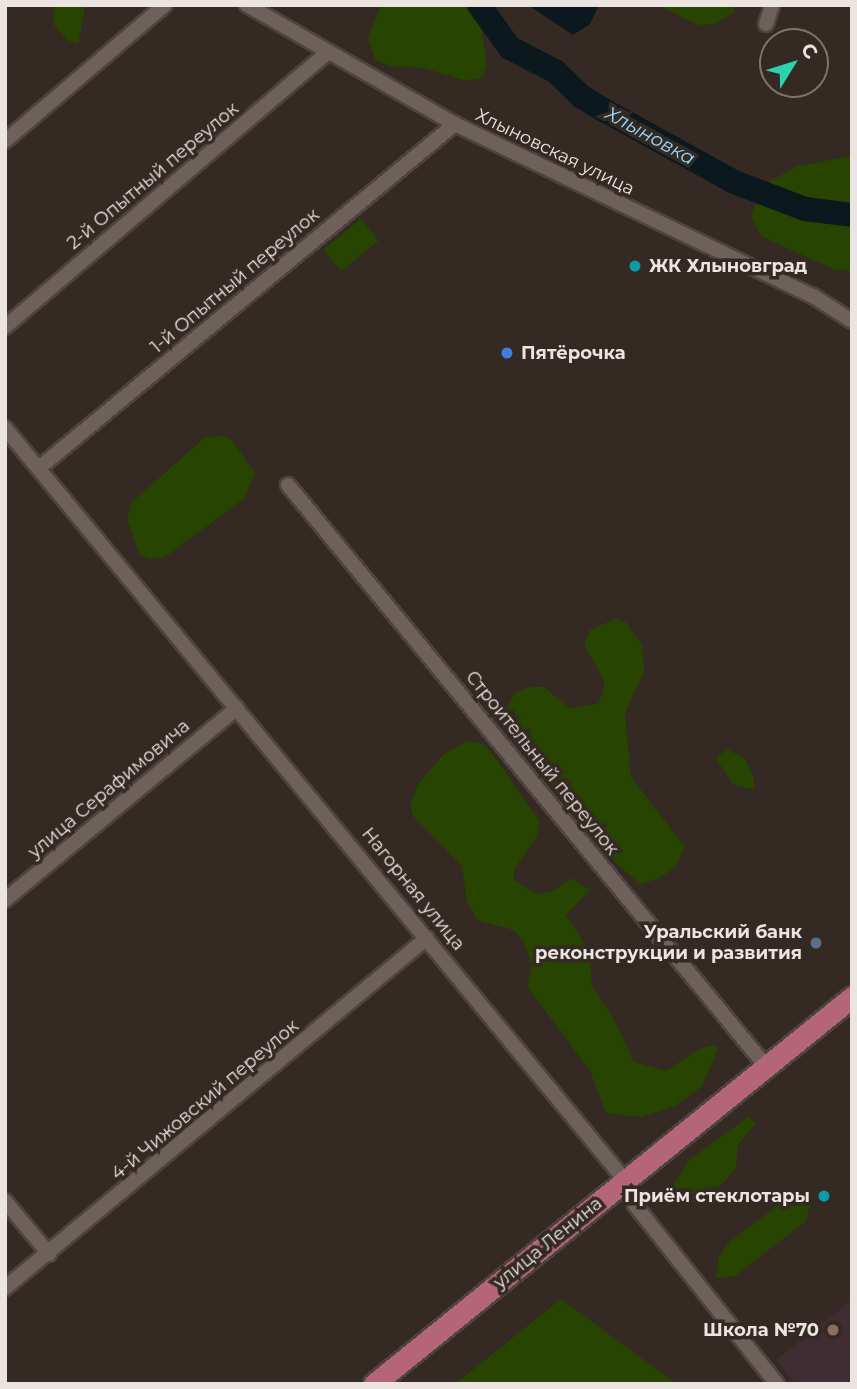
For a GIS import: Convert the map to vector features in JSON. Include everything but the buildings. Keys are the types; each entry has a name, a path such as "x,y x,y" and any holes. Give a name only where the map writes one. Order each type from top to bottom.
{"main road":[{"name":"улица Ленина","path":"374,1384 852,997"}],"street":[{"path":"5,141 165,5"},
{"name":"Хлыновская улица","path":"247,5 326,54 455,124 813,296 852,321"},
{"path":"766,24 772,5"},
{"name":"2-й Опытный переулок","path":"5,327 326,54"},
{"name":"1-й Опытный переулок","path":"39,468 455,124"},
{"name":"Нагорная улица","path":"5,428 625,1180 635,1205 777,1384"},
{"name":"Строительный переулок","path":"288,485 765,1065"},
{"name":"улица Серафимовича","path":"5,900 237,708"},
{"name":"4-й Чижовский переулок","path":"5,1288 427,938"},
{"path":"5,1200 49,1254"}],"shaded area":[{"path":"528,5 599,5 590,24 573,35"},
{"name":"Школа №70","path":"852,1300 852,1384 795,1384 776,1360"}],"green space":[{"path":"53,5 86,5 78,43 68,41 54,25"},
{"path":"381,5 489,5 480,21 487,66 483,77 467,81 424,68 391,66 375,60 368,38"},
{"path":"658,5 734,5 734,12 715,24 698,25"},
{"path":"852,156 852,271 833,269 761,236 751,216 762,186 797,166"},
{"path":"361,219 379,241 341,271 324,249"},
{"path":"221,435 232,440 255,473 245,498 165,557 149,559 139,554 127,518 131,503 204,438"},
{"path":"615,619 626,622 642,645 644,672 625,713 631,777 685,847 676,866 658,879 640,884 595,844 511,728 505,711 516,692 531,687 544,687 571,709 599,703 605,682 584,645 590,630"},
{"path":"466,741 483,744 491,752 540,822 537,837 514,869 514,880 537,894 553,891 571,878 590,890 566,915 589,951 592,986 615,1021 634,1062 666,1071 699,1049 715,1045 718,1049 702,1086 676,1106 641,1117 606,1113 590,1071 527,986 532,965 524,942 513,930 477,920 467,901 462,866 413,816 410,805 418,784 443,755"},
{"path":"727,749 745,759 754,778 754,790 734,785 716,759"},
{"path":"748,1117 756,1123 738,1144 736,1168 724,1182 696,1202 684,1205 671,1200 670,1190 690,1159"},
{"path":"802,1199 810,1206 806,1221 735,1276 716,1278 719,1256 730,1241 781,1203"},
{"path":"561,1299 677,1384 455,1384"}],"waterway":[{"name":"Хлыновка","path":"479,5 510,48 555,71 582,97 602,109 734,182 805,209 852,215"}],"place":[{"name":"ЖК Хлыновград","path":"635,266"},
{"name":"Пятёрочка","path":"507,353"},
{"name":"Уральский банк реконструкции и развития","path":"816,943"},
{"name":"Приём стеклотары","path":"824,1196"},
{"name":"Школа №70","path":"833,1330"}]}
